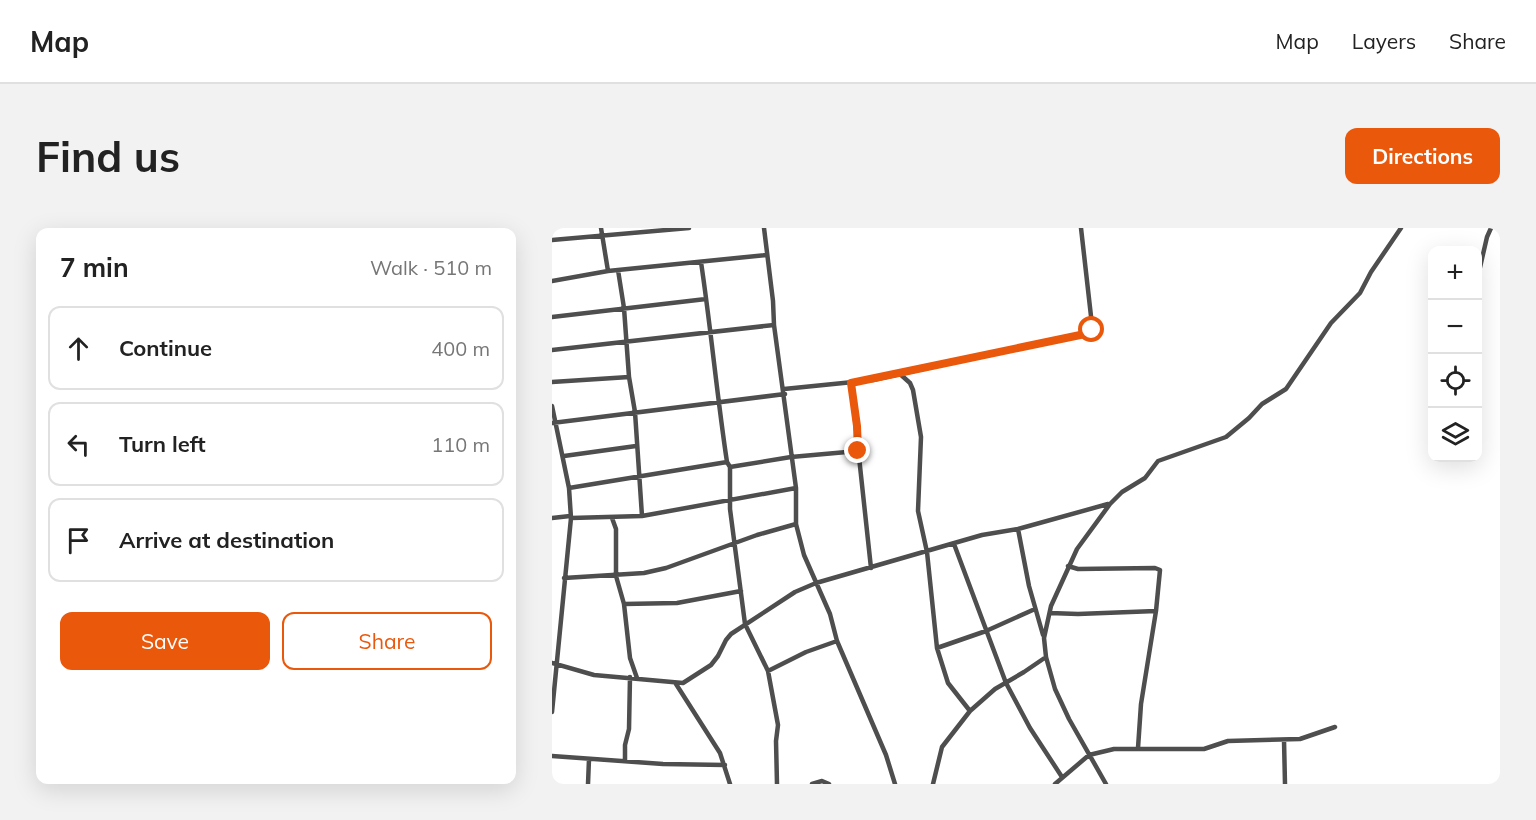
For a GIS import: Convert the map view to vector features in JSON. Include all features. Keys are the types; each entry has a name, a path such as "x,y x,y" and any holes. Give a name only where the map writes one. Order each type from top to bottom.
{"street":[{"path":"601,228 608,271"},
{"path":"552,240 689,228"},
{"path":"764,228 774,326 796,488 796,524 804,555 830,614 837,641 886,755 895,784"},
{"path":"554,423 718,403 851,383 1090,332 1092,325 1081,228"},
{"path":"1044,638 1050,613 1068,566 1077,549 1110,504 1122,492 1145,478 1158,461 1226,436 1249,418 1262,404 1286,388 1331,323 1360,293 1371,272 1401,228"},
{"path":"1482,262 1491,228"},
{"path":"552,281 608,271 766,255"},
{"path":"701,262 717,372 718,403 728,464 730,509 745,624 768,671 778,725 777,784"},
{"path":"618,270 635,412 642,516"},
{"path":"552,317 706,299"},
{"path":"552,350 774,326"},
{"path":"900,374 910,383 913,390 921,437 918,511 927,552 937,648 948,683 970,711"},
{"path":"552,382 629,377"},
{"path":"851,383 871,568"},
{"path":"552,406 554,423 564,456 569,488 570,517 554,663 552,712"},
{"path":"564,456 636,446"},
{"path":"569,488 728,464 858,451"},
{"path":"552,518 612,519 642,516 796,488"},
{"path":"554,663 594,675 630,677 676,684 690,680 711,665 726,640 745,624 795,592 816,583 982,535 1018,529 1110,504"},
{"path":"612,519 616,529 616,576 624,604 630,658 638,678"},
{"path":"564,578 616,576 666,568 796,524"},
{"path":"1018,529 1035,609 1044,638 1046,657 1059,698 1106,784"},
{"path":"954,544 1006,683 1030,728 1062,777"},
{"path":"1068,566 1078,569 1158,568 1160,573 1141,704 1138,748"},
{"path":"624,604 677,603 741,591"},
{"path":"937,648 986,632 1035,609"},
{"path":"1050,613 1156,611"},
{"path":"768,671 806,652 837,641"},
{"path":"933,784 942,747 970,711 986,695 1046,657"},
{"path":"625,761 625,745 629,729 630,677"},
{"path":"676,684 707,730 725,765 730,784"},
{"path":"1055,784 1089,755 1113,749 1192,750 1211,748 1228,741 1300,739 1335,727"},
{"path":"1284,740 1285,784"},
{"path":"552,756 725,765"},
{"path":"588,784 589,759"},
{"path":"812,784 822,782 829,784"}],"route":[{"path":"858,451 851,383 1085,334 1092,330"}]}
